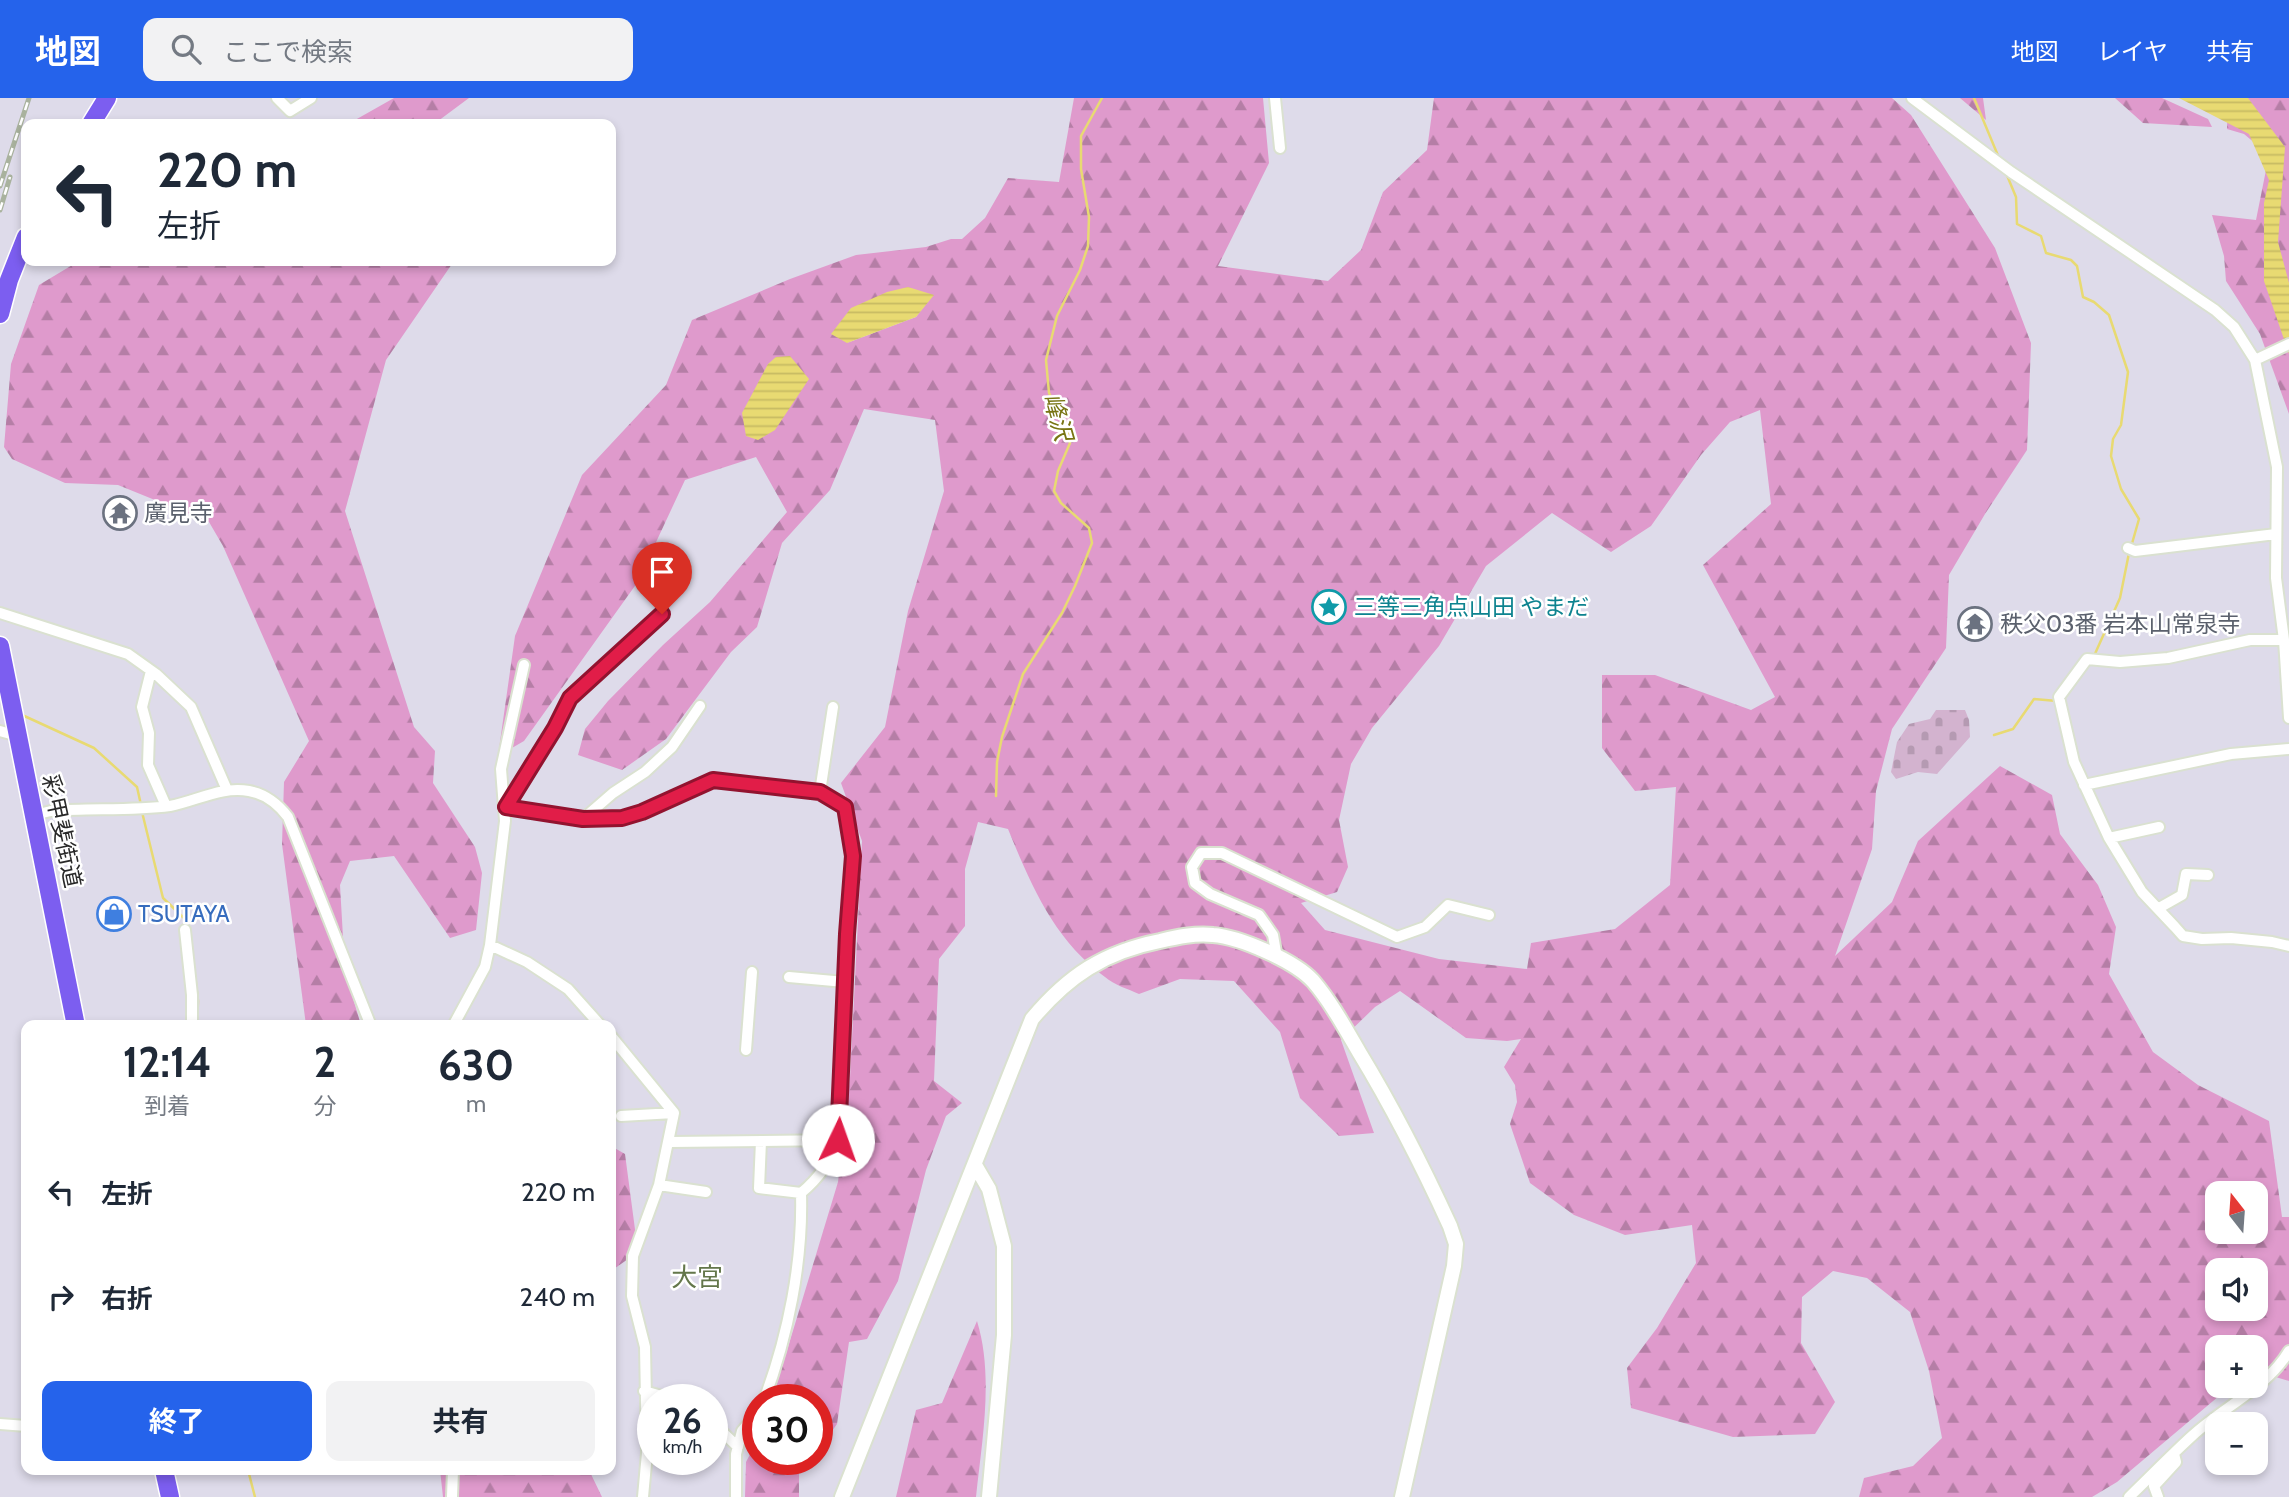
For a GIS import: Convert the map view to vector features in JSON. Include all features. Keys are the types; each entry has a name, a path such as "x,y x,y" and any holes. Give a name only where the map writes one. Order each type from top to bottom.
{"highway":[{"path":"94,119 107,98"},
{"path":"0,314 21,250"},
{"name":"彩甲斐街道","path":"0,646 9,734 34,815 75,1020"},
{"path":"165,1475 170,1497"}],"street":[{"path":"277,98 290,111 311,98"},
{"path":"1275,98 1280,148"},
{"path":"1912,98 2011,172 2215,310 2234,327 2260,358 2277,467 2276,578 2284,640 2289,718"},
{"path":"2260,358 2289,344"},
{"path":"2128,548 2135,551 2276,534"},
{"path":"0,613 128,654 152,671 191,707 227,790"},
{"path":"506,807 555,728 570,698 662,614"},
{"path":"2284,640 2250,640 2168,658 2120,662 2087,659 2059,697 2074,762 2109,838 2142,892 2183,936 2242,939 2289,946"},
{"path":"456,1020 485,967 490,945 506,807 501,769 524,665"},
{"path":"152,671 142,707 149,733 148,765 166,806"},
{"path":"583,819 613,793 645,772 672,747 700,706"},
{"path":"820,792 833,707"},
{"path":"2084,785 2231,754 2289,749"},
{"path":"506,807 583,819 622,818 642,812 713,780 820,792 845,807 853,856 838,1140 833,1154 814,1182 801,1193 759,1188 761,1141"},
{"path":"34,815 51,811 166,806 227,790 258,793 279,806 288,817 369,1020"},
{"path":"2109,838 2159,827"},
{"path":"1277,958 1273,935 1259,915 1210,894 1195,883 1192,867 1200,853 1222,853 1397,937 1425,927 1448,905 1489,915"},
{"path":"2159,908 2182,895 2186,874 2208,875"},
{"path":"185,930 192,1020"},
{"path":"842,1497 1032,1019 1054,992 1108,957 1150,943 1183,936 1213,934 1244,942 1277,958 1312,980 1342,1023 1383,1091 1433,1188 1456,1244 1454,1266 1402,1497"},
{"path":"490,945 527,962 568,989 596,1020"},
{"path":"746,1050 752,972"},
{"path":"789,977 845,982"},
{"path":"616,1042 674,1113 659,1185 633,1256 632,1296 645,1347 644,1384"},
{"path":"621,1116 674,1113"},
{"path":"670,1142 838,1140"},
{"path":"975,1165 989,1189 1004,1246 1003,1335 989,1497"},
{"path":"659,1185 706,1192"},
{"path":"770,1384 795,1281 802,1218 801,1193"},
{"path":"2129,1497 2191,1437 2225,1408 2267,1379 2281,1365 2289,1350"},
{"path":"0,1423 21,1425"},
{"path":"736,1497 736,1454 742,1431"},
{"path":"728,1437 738,1447"},
{"path":"2158,1497 2154,1486 2176,1462 2174,1454"},
{"path":"452,1497 453,1475"},
{"path":"643,1497 645,1475"}],"green space":[{"path":"394,98 469,98 441,119 357,119"},
{"path":"1074,98 1263,98 1269,163 1218,266 1328,281 1361,250 1383,192 1427,150 1434,98 1892,98 1911,115 1995,248 2031,343 2027,450 1949,575 1946,648 1892,729 1876,791 1872,849 1835,956 1892,902 1918,841 2000,766 2052,795 2060,834 2098,885 2116,927 2109,974 2153,1052 2198,1085 2269,1121 2282,1217 2289,1217 2289,1381 2268,1375 2268,1335 2205,1335 2205,1398 2217,1398 2117,1482 2092,1497 1859,1497 1864,1478 1913,1466 1942,1438 1929,1371 1910,1312 1867,1278 1833,1271 1802,1297 1801,1343 1835,1402 1815,1434 1733,1437 1631,1408 1627,1368 1657,1328 1696,1263 1692,1225 1625,1235 1574,1215 1530,1183 1510,1124 1517,1102 1515,1085 1504,1067 1521,1039 1507,1041 1466,1038 1400,991 1375,1007 1341,1040 1374,1133 1339,1136 1300,1098 1280,1032 1234,981 1180,979 1139,994 1113,982 1087,962 1058,929 1035,891 1008,829 978,822 965,869 965,926 939,959 934,1081 962,1103 946,1116 926,1170 898,1281 867,1339 849,1342 837,1424 833,1430 833,1384 777,1384 838,1182 850,1078 862,841 841,783 885,727 908,611 944,491 935,420 864,409 830,490 782,543 757,627 731,652 666,739 622,770 578,755 585,729 608,701 663,645 710,602 787,512 756,457 685,480 637,583 524,741 498,756 515,636 582,475 666,385 692,320 856,255 926,247 951,239 962,239 985,218 1008,178 1059,182","holes":["933,295 916,317 847,343","1760,410 1771,504 1703,565 1775,697 1751,710 1655,675 1602,675 1602,748 1635,791 1676,787 1670,885 1615,929 1531,943 1527,969 1439,959 1325,930 1301,903 1337,892 1348,867 1339,820 1351,764 1372,728 1439,646 1486,566 1552,513 1611,552 1651,526 1701,455 1730,422"]},
{"path":"1960,98 1983,98 1986,120"},
{"path":"2115,98 2162,98 2208,119 2212,127 2143,123"},
{"path":"2228,98 2289,98 2289,414 2260,334 2226,281 2224,256 2212,215 2256,220 2269,155 2244,134 2227,129"},
{"path":"71,266 451,266 386,360 345,511 414,727 435,751 433,783 475,847 482,873 476,930 450,938 394,856 350,861 340,885 345,972 359,1020 305,1020 282,844 284,782 309,741 223,546 209,522 118,485 65,483 12,459 4,447 11,364 39,285"},
{"path":"1936,710 1965,710 1969,720 1970,737 1937,774 1918,772 1896,779 1891,772 1897,742 1909,724 1930,719"},
{"path":"616,1149 625,1154 638,1252 616,1267"},
{"path":"977,1321 986,1386 976,1497 896,1497 916,1410 942,1403"},
{"path":"441,1475 591,1475 602,1497 443,1497"},
{"path":"746,1475 799,1475 799,1497 745,1497"}],"shaded area":[{"path":"2179,98 2248,98 2285,147 2278,242 2289,283 2289,354 2264,281 2264,203 2269,180 2249,134"},
{"path":"908,287 934,295 916,317 847,343 831,334 851,308 887,292"},
{"path":"790,356 809,379 775,430 758,440 746,436 742,413 768,364 776,357"}],"waterway":[{"name":"峰沢","path":"996,796 997,762 1002,737 1023,674 1062,613 1092,543 1089,528 1061,503 1054,491 1058,471 1070,443 1066,426 1049,393 1046,360 1057,316 1080,270 1088,246 1089,217 1081,169 1081,136 1102,98"},
{"path":"1974,98 1999,158"},
{"path":"2006,173 2016,197 2017,224 2041,236 2046,253 2071,260 2077,266 2083,297 2094,302 2109,315 2128,372 2121,425 2113,439 2111,456 2121,489 2139,519 2131,547"},
{"path":"2094,656 2120,598 2129,553"},
{"path":"2064,698 2083,673"},
{"path":"1994,735 2013,729 2034,699 2057,701"},
{"path":"20,714 94,748 137,787 141,805"},
{"path":"142,812 163,898 185,919 189,928"},
{"path":"193,959 197,1020"},
{"path":"249,1475 255,1497"}],"railway":[{"path":"22,119 29,98"},
{"path":"0,186 21,122"},
{"path":"0,210 10,177"}],"place":[{"name":"廣見寺","path":"120,513"},
{"name":"三等三角点山田 やまだ","path":"1329,607"},
{"name":"秩父03番 岩本山常泉寺","path":"1975,624"},
{"name":"TSUTAYA","path":"114,914"}],"district":[{"name":"大宮","path":"697,1277"}],"route":[{"path":"662,614 570,698 555,728 506,807 583,819 622,818 642,812 713,780 820,792 845,807 853,856 838,1140"}]}
